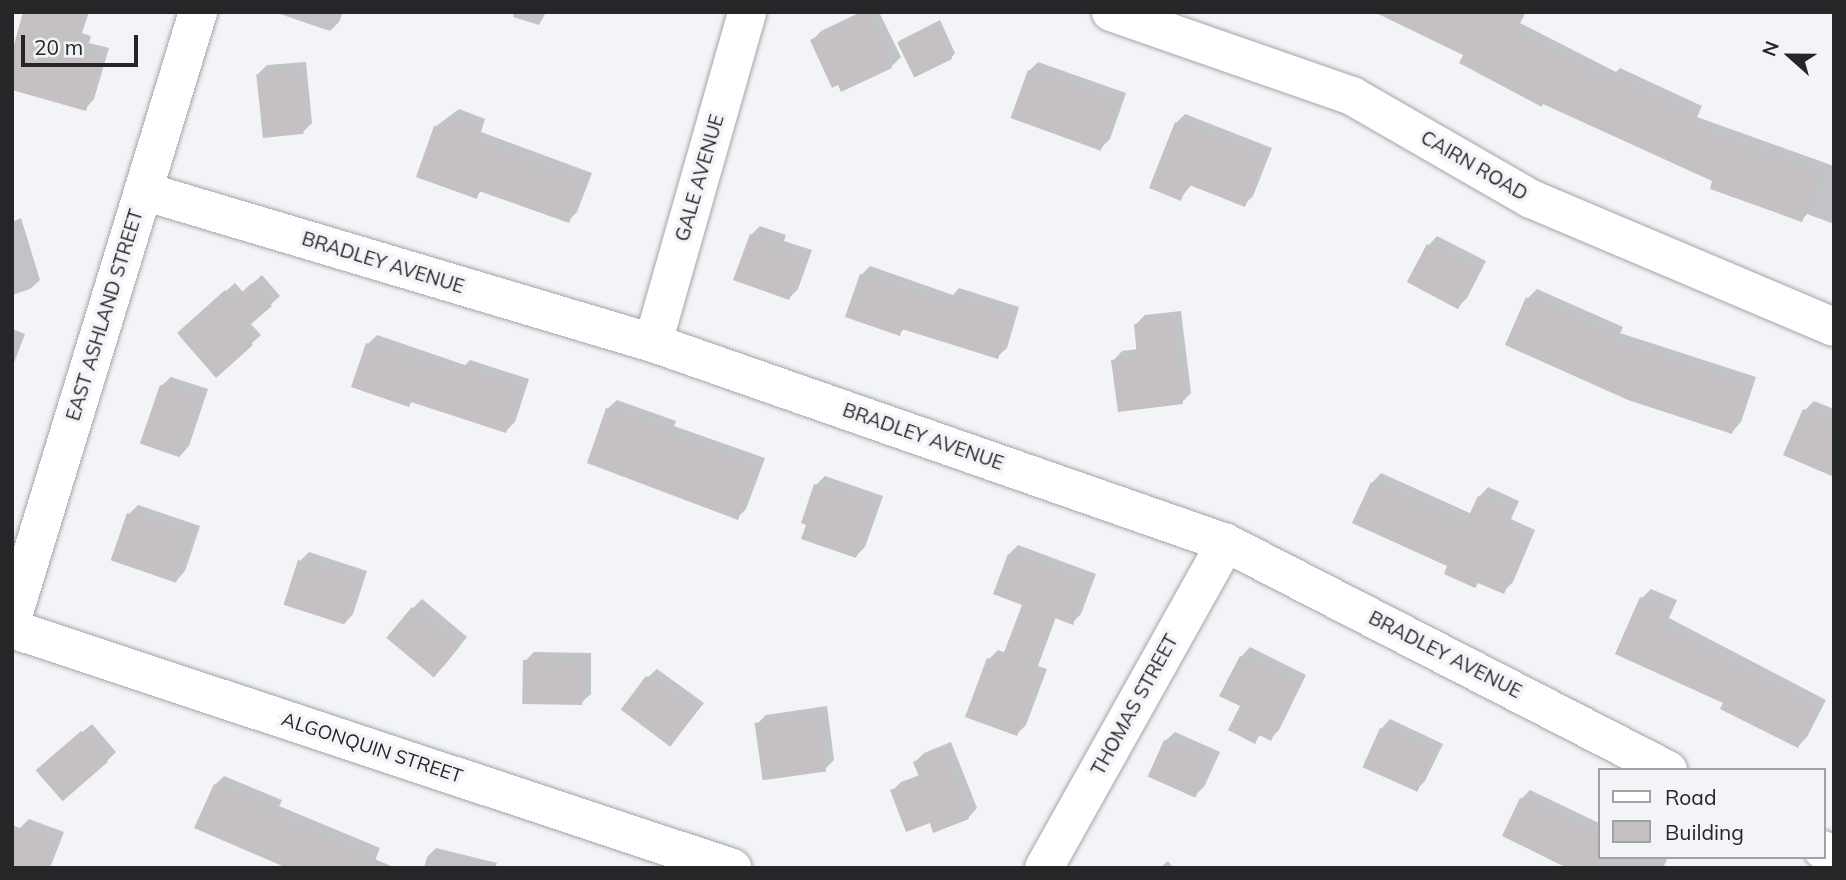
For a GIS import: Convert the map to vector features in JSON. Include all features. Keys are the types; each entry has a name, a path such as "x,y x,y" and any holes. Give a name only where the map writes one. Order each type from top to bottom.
{"street":[{"name":"EAST ASHLAND STREET","path":"12,619 198,12"},
{"name":"GALE AVENUE","path":"653,344 747,12"},
{"name":"CAIRN ROAD","path":"1111,12 1352,96 1531,199 1834,327"},
{"name":"BRADLEY AVENUE","path":"143,191 653,344 1226,542 1664,768"},
{"name":"THOMAS STREET","path":"1044,868 1226,542"},
{"name":"ALGONQUIN STREET","path":"12,629 732,868"}],"building":[{"path":"23,12 84,12 74,42 83,45 81,52 101,57 86,111 12,90 12,52"},
{"path":"1374,12 1523,12 1512,32 1607,81 1609,76 1694,116 1689,126 1820,173 1802,222 1710,189 1712,181 1543,104 1542,107 1459,63 1463,55"},
{"path":"867,13 892,68 841,92 838,85 832,88 810,40"},
{"path":"935,24 952,59 914,77 897,42"},
{"path":"297,70 304,134 263,138 256,74"},
{"path":"1028,70 1118,103 1101,151 1011,118"},
{"path":"448,118 477,128 473,142 584,182 569,223 479,191 477,199 416,177 434,126 444,130"},
{"path":"1175,122 1264,158 1245,207 1187,184 1181,201 1149,188"},
{"path":"750,234 778,244 776,250 804,259 789,300 733,280"},
{"path":"1427,244 1478,271 1458,309 1407,282"},
{"path":"860,274 946,304 948,297 1011,316 998,359 902,329 900,336 845,317"},
{"path":"252,283 272,306 242,332 253,345 216,378 177,333 225,290 233,300"},
{"path":"1526,297 1615,337 1613,342 1748,386 1732,434 1628,400 1505,345"},
{"path":"1172,319 1183,404 1118,412 1111,360 1137,357 1134,324"},
{"path":"366,343 457,374 459,368 521,388 506,433 411,402 409,407 351,387"},
{"path":"160,385 200,399 180,457 140,444"},
{"path":"606,408 668,430 666,435 757,467 738,520 587,463"},
{"path":"1803,409 1834,422 1834,477 1783,455"},
{"path":"1371,482 1465,524 1478,496 1511,510 1503,528 1528,539 1504,594 1478,583 1475,588 1444,574 1447,566 1352,523"},
{"path":"814,484 875,505 856,558 801,539 806,525 801,523"},
{"path":"127,513 192,535 176,583 111,560"},
{"path":"1008,554 1088,583 1073,625 1052,617 1030,675 1039,679 1017,736 965,717 987,658 1000,663 1022,605 993,594"},
{"path":"298,560 359,580 344,624 283,605"},
{"path":"1640,597 1669,610 1661,627 1818,709 1798,748 1720,709 1723,703 1615,654"},
{"path":"412,607 459,647 434,677 386,638"},
{"path":"1240,656 1298,684 1271,741 1259,735 1255,744 1228,730 1240,706 1219,696"},
{"path":"523,660 583,661 582,705 522,704"},
{"path":"646,676 696,713 670,747 621,710"},
{"path":"818,714 826,771 763,780 755,723"},
{"path":"1380,728 1435,752 1417,792 1363,767"},
{"path":"81,731 108,762 63,801 36,770"},
{"path":"1164,740 1212,761 1195,798 1148,777"},
{"path":"942,750 969,819 933,833 930,823 906,832 890,790 920,779 913,762"},
{"path":"214,784 274,809 271,816 396,868 287,868 194,828"},
{"path":"1520,798 1598,836 1599,868 1567,868 1502,836"},
{"path":"12,825 56,842 46,868 12,868"}]}
